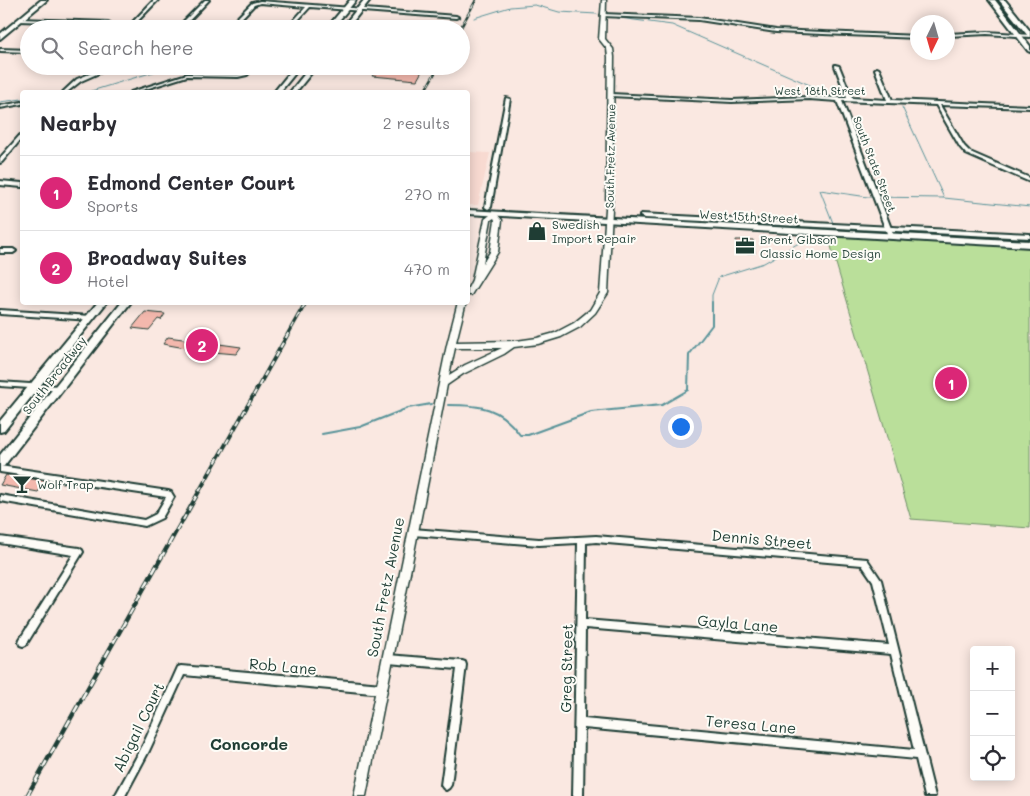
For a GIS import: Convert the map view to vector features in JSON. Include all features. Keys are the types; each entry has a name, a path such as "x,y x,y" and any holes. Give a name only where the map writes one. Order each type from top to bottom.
{"main road":[{"path":"0,37 44,0"},
{"path":"336,20 353,0"},
{"path":"351,20 367,0"},
{"path":"992,0 1030,50"},
{"path":"1002,0 1030,36"},
{"path":"279,90 291,75"},
{"path":"295,90 307,75"},
{"path":"0,183 20,185"},
{"name":"West 15th Street","path":"470,206 491,211"},
{"name":"West 15th Street","path":"470,212 491,211 890,232 1030,236"},
{"name":"West 15th Street","path":"890,232 1030,244"},
{"name":"South Broadway","path":"0,428 101,305"},
{"name":"South Broadway","path":"0,463 125,305"},
{"path":"91,318 113,320"}],"street":[{"path":"137,20 156,0"},
{"path":"187,20 207,0"},
{"name":"South Fretz Avenue","path":"451,345 512,346 547,337 572,328 599,305 606,286 611,95 611,54 602,39 604,0"},
{"path":"238,20 256,3 456,17"},
{"path":"296,20 308,6"},
{"path":"604,15 699,19 776,31 910,36"},
{"path":"955,35 1030,36"},
{"path":"0,50 20,51"},
{"path":"836,66 850,99"},
{"path":"877,69 890,101"},
{"path":"67,90 79,80 91,75"},
{"path":"139,90 188,75 242,75"},
{"name":"West 18th Street","path":"611,95 732,101 798,98 850,99 1030,107"},
{"path":"476,281 491,211 508,99"},
{"name":"South State Street","path":"839,99 890,232"},
{"path":"0,107 20,103"},
{"path":"937,103 962,147 968,153 1030,180"},
{"path":"0,161 20,138"},
{"path":"470,290 494,252 499,220 491,211"},
{"path":"0,251 13,252"},
{"name":"South Fretz Avenue","path":"360,796 451,345 461,305"},
{"path":"0,312 91,318"},
{"name":"South Fretz Avenue","path":"443,384 466,366 493,357 512,346"},
{"path":"0,384 59,388"},
{"path":"0,469 168,494 170,497 159,516 146,522 0,498"},
{"name":"Dennis Street","path":"413,532 539,542 582,540 864,562 876,580 930,796"},
{"path":"0,540 80,552 23,642"},
{"name":"Greg Street","path":"578,796 582,540"},
{"name":"Gayla Lane","path":"580,624 893,650"},
{"path":"388,658 462,665 446,785"},
{"name":"Rob Lane","path":"182,670 382,689"},
{"name":"Abigail Court","path":"120,796 146,748 182,670"},
{"name":"Teresa Lane","path":"579,723 920,755"}],"shaded area":[{"path":"470,152 490,153 478,205 470,205"}],"green space":[{"path":"828,236 1030,247 1030,528 911,519"}],"building":[{"path":"373,75 420,75 417,80"},
{"name":"Brent Gibson Classic Home Design","path":"736,240 753,240 755,253 738,253"},
{"path":"145,312 165,314 149,330 132,328"},
{"path":"168,337 241,347 236,354 202,351 163,344"},
{"name":"Wolf Trap","path":"6,475 46,481 38,492 0,485"}],"waterway":[{"path":"474,18 510,7 535,5 559,12 597,14"},
{"path":"455,17 460,17"},
{"path":"612,17 672,25 828,93"},
{"path":"95,90 144,75"},
{"path":"0,102 20,99"},
{"path":"902,107 944,198"},
{"path":"833,223 820,190 868,197 944,198"},
{"path":"944,198 1030,207"},
{"path":"448,405 480,407 497,413 505,418 520,435 528,435 591,412 662,405 688,390 689,355 712,325 712,295 719,277 764,263 804,240"},
{"path":"322,434 360,427 408,408 431,404"}],"railway":[{"path":"465,20 476,0"},
{"path":"425,90 434,75"},
{"path":"183,520 304,305"},
{"path":"27,796 183,519"}],"place":[{"name":"Swedish Import Repair","path":"537,231"},
{"name":"Brent Gibson Classic Home Design","path":"745,246"},
{"name":"Broadway Suites","path":"202,345"},
{"name":"Edmond Center Court","path":"951,383"},
{"name":"Wolf Trap","path":"22,484"}],"district":[{"name":"Concorde","path":"249,743"}]}
